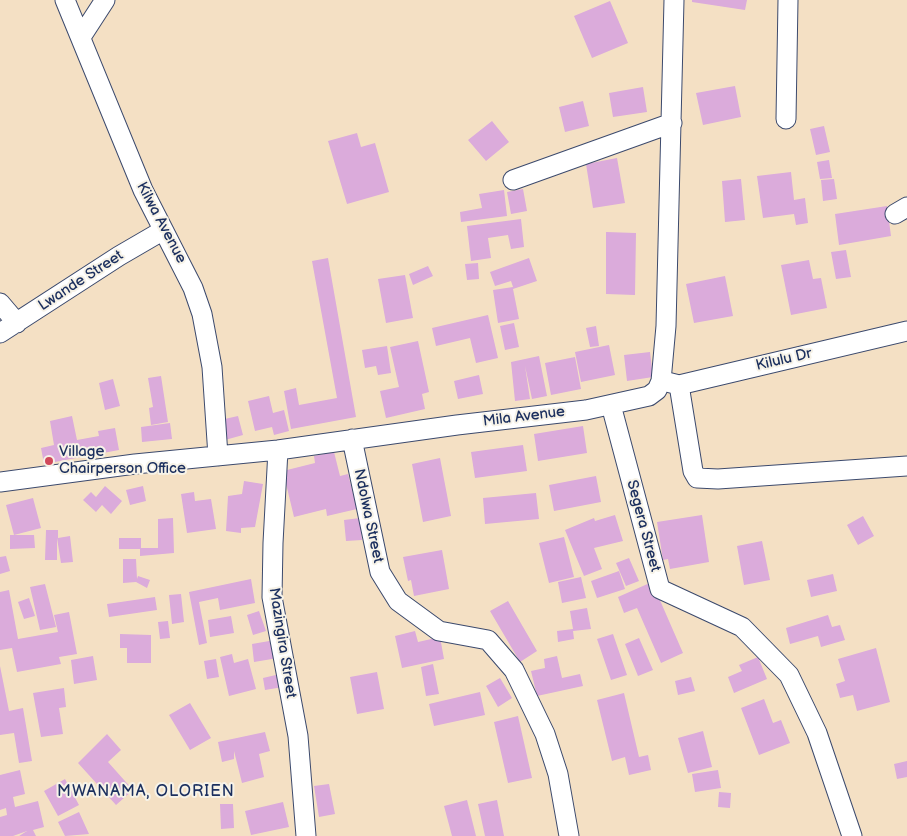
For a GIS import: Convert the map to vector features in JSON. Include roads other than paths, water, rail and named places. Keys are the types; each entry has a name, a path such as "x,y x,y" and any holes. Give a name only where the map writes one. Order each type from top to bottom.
{"street":[{"name":"Kilwa Avenue","path":"65,0 143,190 162,231 184,266 202,314 212,367 218,456"},
{"path":"81,37 105,0"},
{"path":"674,0 666,326 670,383 693,471 697,478 718,479 907,466"},
{"path":"786,119 788,0"},
{"path":"513,180 672,124"},
{"name":"Lwande Street","path":"0,334 119,256 162,231"},
{"path":"0,303 17,323"},
{"name":"Kilulu Dr","path":"670,383 907,331"},
{"name":"Mila Avenue","path":"0,482 278,450 586,410 649,396 670,383"},
{"name":"Segera Street","path":"611,405 660,589 742,627 788,675 817,733 852,836"},
{"name":"Ndolwa Street","path":"352,439 380,572 398,601 439,631 488,640 514,670 545,734 558,774 569,836"},
{"name":"Mazingira Street","path":"278,450 272,543 272,597 298,736 306,836"}],"place":[{"name":"Village Chairperson Office","path":"49,461"}],"district":[{"name":"MWANAMA, OLORIEN","path":"146,792"}]}
